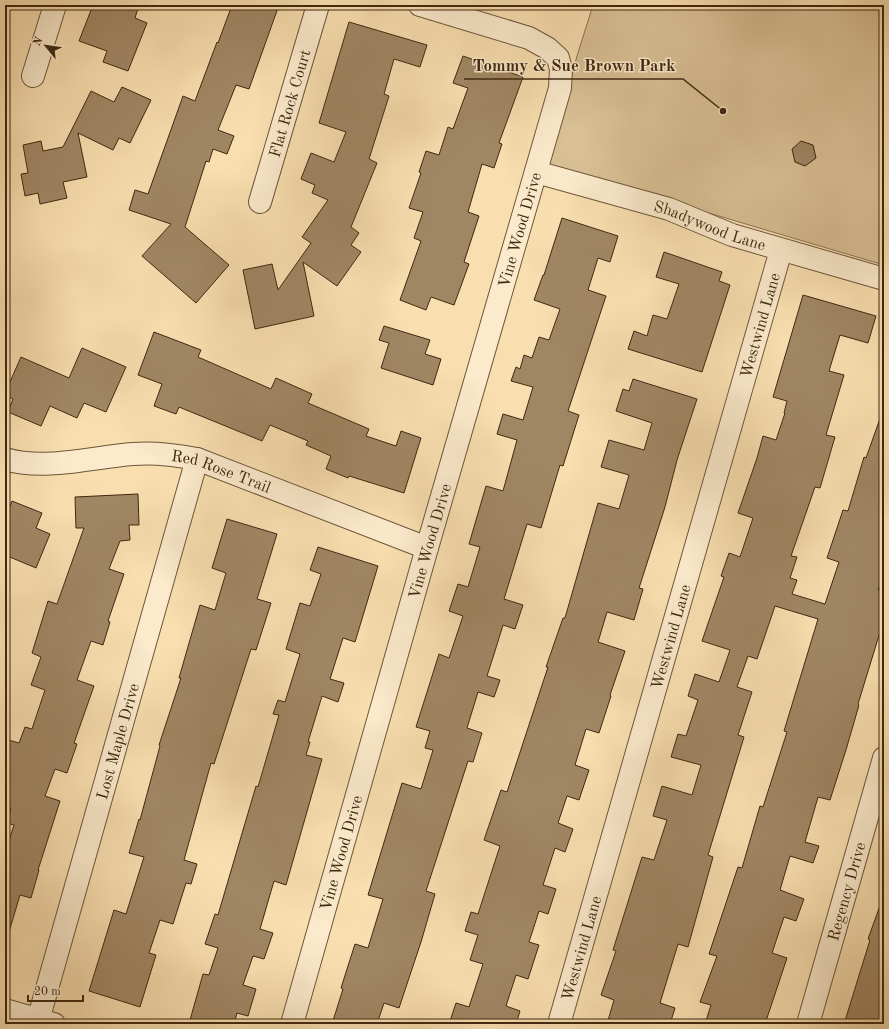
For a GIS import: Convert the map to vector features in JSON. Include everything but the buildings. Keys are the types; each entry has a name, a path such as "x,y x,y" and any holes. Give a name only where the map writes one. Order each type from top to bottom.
{"street":[{"path":"33,76 55,5"},
{"name":"Flat Rock Court","path":"260,202 318,5"},
{"name":"Vine Wood Drive","path":"292,1024 427,548 560,88 561,69 558,58 547,48 528,38 420,5"},
{"name":"Shadywood Lane","path":"536,172 669,209 732,235 884,279"},
{"name":"Westwind Lane","path":"559,1024 781,250"},
{"name":"Red Rose Trail","path":"5,459 34,464 82,461 134,454 166,454 197,459 427,548"},
{"name":"Lost Maple Drive","path":"43,1022 197,459"},
{"name":"Regency Drive","path":"808,1024 884,758"},
{"path":"5,1010 43,1022"}],"shaded area":[{"path":"593,5 884,5 884,265 547,165 577,56"}],"place":[{"name":"Tommy & Sue Brown Park","path":"723,111"}]}
